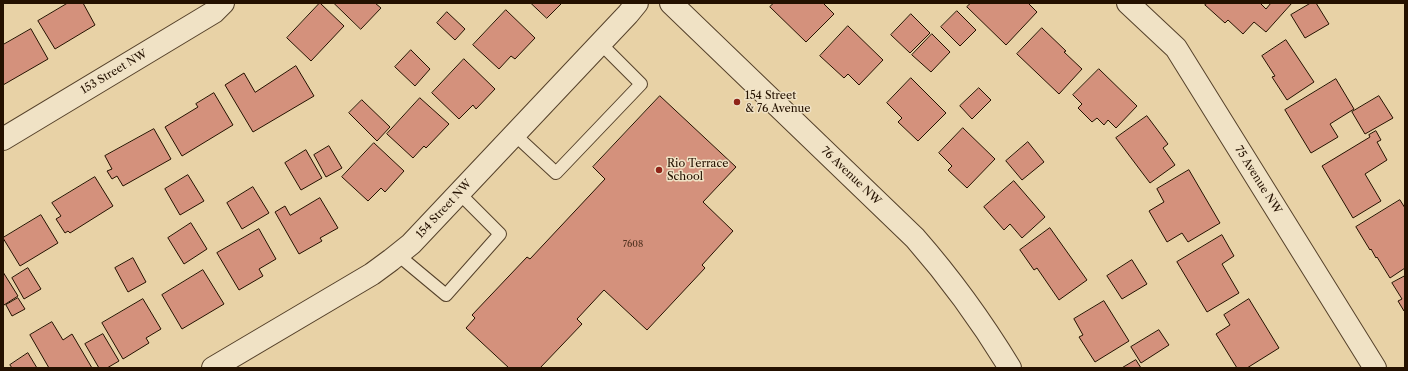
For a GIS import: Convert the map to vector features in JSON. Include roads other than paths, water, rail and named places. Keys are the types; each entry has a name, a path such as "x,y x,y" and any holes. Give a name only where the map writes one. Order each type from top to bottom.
{"street":[{"name":"153 Street NW","path":"3,139 214,12 223,3"},
{"name":"154 Street NW","path":"214,368 372,274 411,244 637,3"},
{"name":"76 Avenue NW","path":"671,3 915,238 935,261 974,312 1010,368"},
{"name":"75 Avenue NW","path":"1128,3 1176,48 1375,368"}],"lane":[{"path":"514,134 556,173 641,84 600,43"},
{"path":"398,255 446,295 500,234 459,193"}],"place":[{"name":"154 Street & 76 Avenue","path":"737,102"},
{"name":"Rio Terrace School","path":"659,170"}]}
